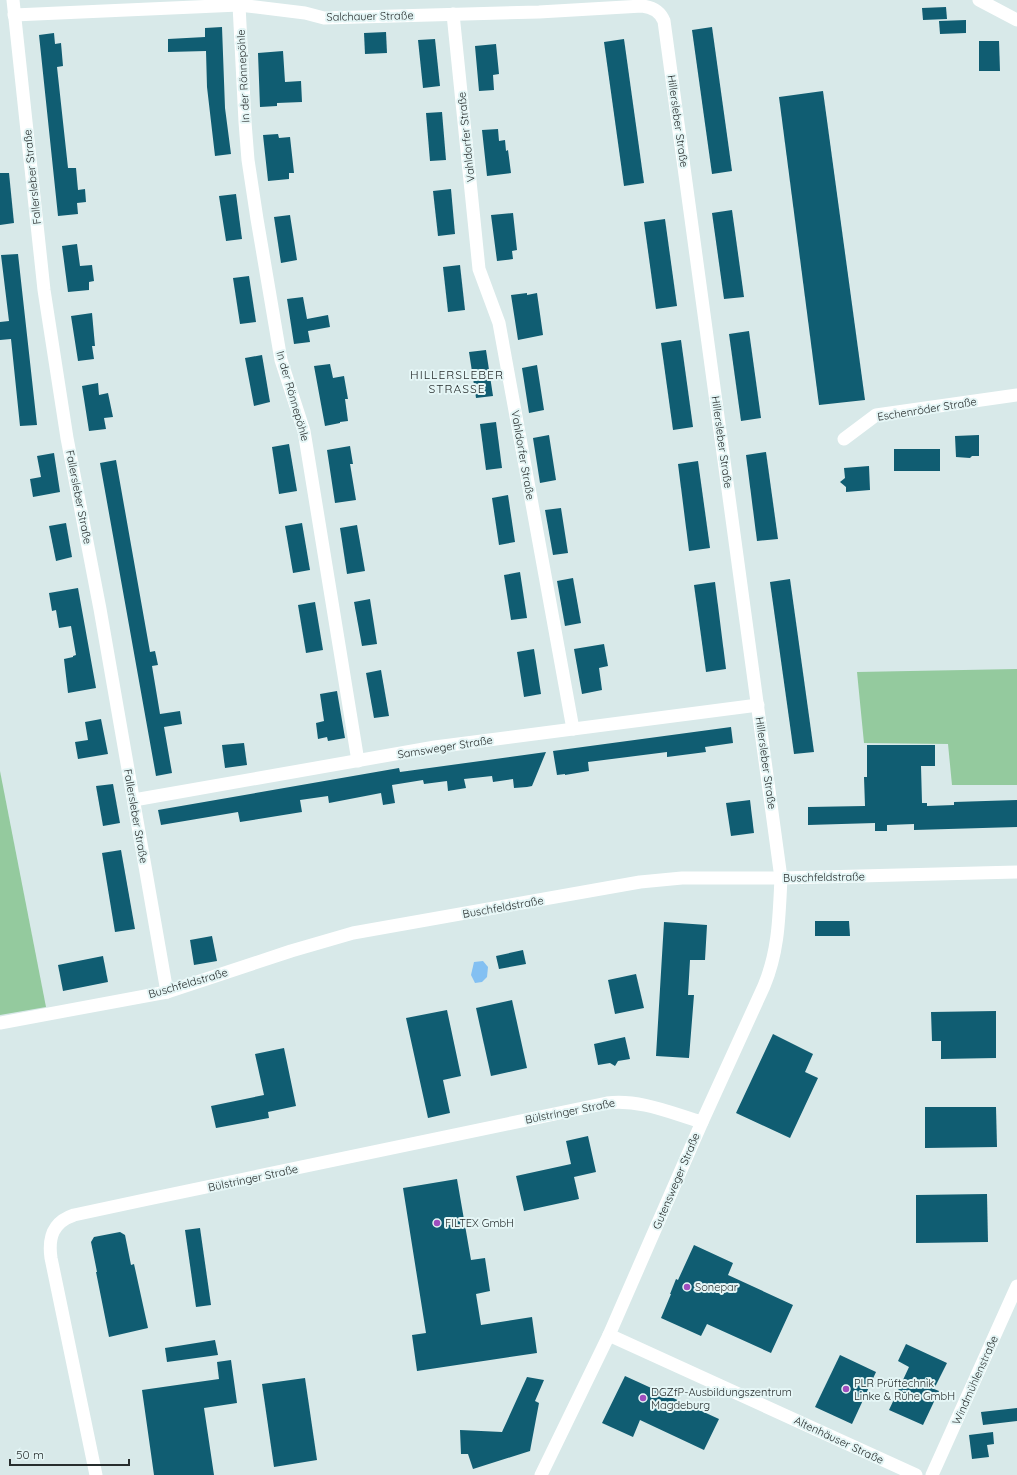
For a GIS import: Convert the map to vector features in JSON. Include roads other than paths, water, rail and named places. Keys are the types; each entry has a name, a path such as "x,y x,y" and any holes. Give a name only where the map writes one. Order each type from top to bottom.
{"street":[{"name":"Fallersleber Straße","path":"13,0 44,290 68,438 100,609 167,992"},
{"path":"979,0 1017,20"},
{"name":"Salchauer Straße","path":"14,15 239,4 305,6 324,18 453,14 538,6 638,6 655,10"},
{"name":"In der Rönnepöhle","path":"239,4 245,128 257,219 281,360 304,431 358,761"},
{"name":"Hillersleber Straße","path":"655,10 661,14 664,21 781,878"},
{"name":"Vahldorfer Straße","path":"453,14 479,269 499,323 572,729"},
{"name":"Eschenröder Straße","path":"844,439 876,415 1017,395"},
{"name":"Samsweger Straße","path":"134,800 435,747 758,705"},
{"name":"Buschfeldstraße","path":"0,1023 167,992 292,951 353,933 660,880 1017,872"},
{"name":"Gutensweger Straße","path":"541,1475 609,1335 702,1122 764,986 772,964 778,937 781,878"},
{"name":"Bülstringer Straße","path":"96,1475 51,1258 51,1237 55,1228 64,1220 74,1216 121,1205 602,1103 636,1103 702,1122"},
{"name":"Windmühlenstraße","path":"932,1475 1017,1286"},
{"name":"Altenhäuser Straße","path":"609,1335 916,1475"}],"water":[{"path":"483,961 488,967 487,977 482,982 475,983 471,975 474,962"}],"place":[{"name":"FILTEX GmbH","path":"437,1223"},
{"name":"Sonepar","path":"687,1287"},
{"name":"PLR Prüftechnik Linke & Rühe GmbH","path":"846,1389"},
{"name":"DGZfP-Ausbildungszentrum Magdeburg","path":"643,1398"}],"district":[{"name":"HILLERSLEBER STRASSE","path":"457,382"}]}
